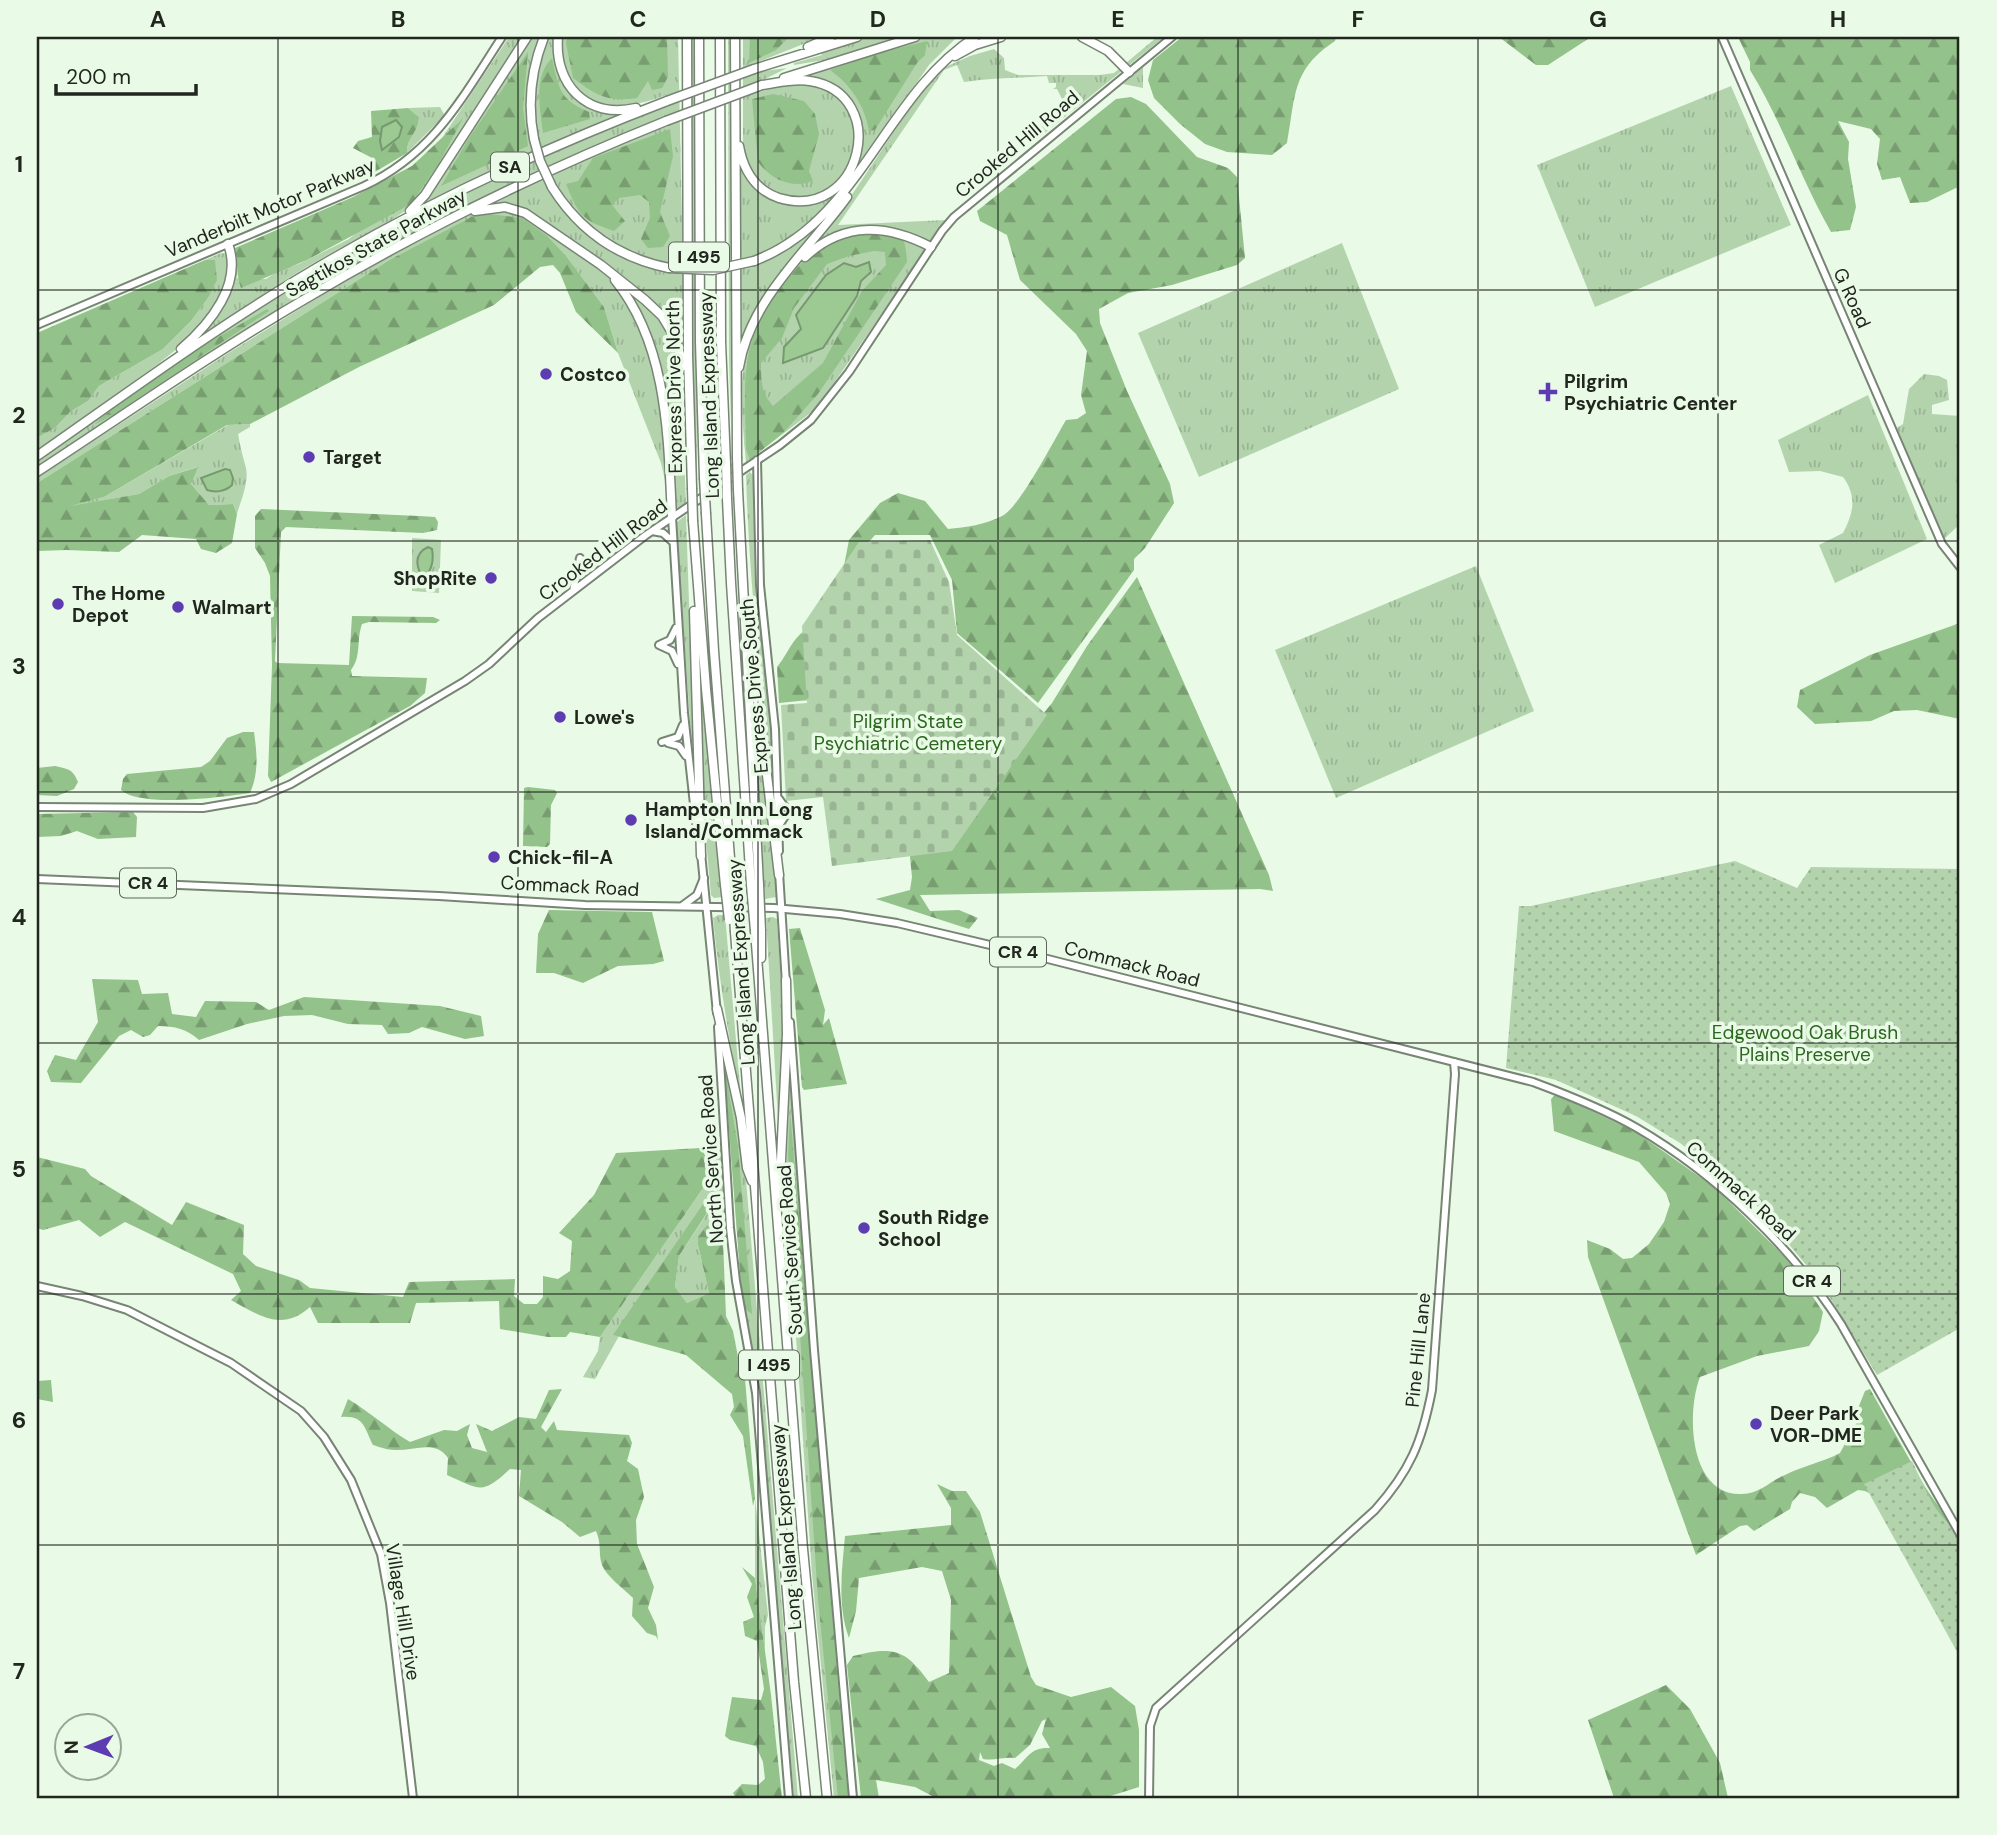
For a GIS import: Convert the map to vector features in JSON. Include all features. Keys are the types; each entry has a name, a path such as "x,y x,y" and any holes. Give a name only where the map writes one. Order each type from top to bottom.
{"highway":[{"path":"358,244 419,203 527,37"},
{"path":"544,37 534,65 531,116 540,161 552,187 574,216 600,239 630,257 669,268 704,271 730,268 754,261 785,246 819,220 843,195 906,104 935,69 975,37"},
{"path":"558,37 558,60 563,75 576,94 590,104 607,110 624,111 667,101"},
{"name":"Express Drive North","path":"687,37 688,407 696,569"},
{"name":"Long Island Expressway","path":"699,37 699,305 706,514 729,885 741,992 794,1682 806,1798"},
{"name":"Long Island Expressway","path":"720,37 721,342 731,583 755,885 759,992 777,1230 812,1655 827,1798"},
{"name":"Express Drive South","path":"735,37 736,405 741,575"},
{"path":"754,69 831,37"},
{"name":"Sagtikos State Parkway","path":"37,456 245,312 358,244 496,173 667,101 754,69 857,37"},
{"name":"Sagtikos State Parkway","path":"37,472 266,322 452,218 547,172 666,121 762,85 915,37"},
{"path":"906,104 958,54 1001,37"},
{"path":"1082,37 1108,51 1129,72"},
{"path":"735,122 743,164 754,181 770,194 790,200 810,200 824,195 845,180 856,161 859,142 854,116 843,99 827,87 810,81 792,80 762,85"},
{"path":"736,405 744,343 757,313 839,208 872,154"},
{"path":"452,218 488,208 515,209 540,221 645,300 671,329 682,358 688,407"},
{"path":"772,292 811,251 848,232 891,232 905,235 931,247"},
{"path":"130,390 193,338 211,318 232,273 233,260 228,244"},
{"path":"601,265 630,301 650,344 665,419 672,517"},
{"path":"696,569 729,885"},
{"path":"696,569 694,615 701,856"},
{"path":"741,575 779,876"},
{"path":"741,575 755,885"},
{"path":"777,1230 786,980"},
{"path":"717,1009 741,1118 747,1168 755,1193"}],"main road":[{"name":"Vanderbilt Motor Parkway","path":"37,325 364,187 408,160 445,123 502,37"},
{"name":"Crooked Hill Road","path":"37,807 210,807 249,801 291,784 465,681 489,664 538,618 652,531 802,428 827,402 948,223 1172,37"},
{"name":"G Road","path":"1722,37 1941,544 1960,567"},
{"name":"Express Drive South","path":"757,460 761,604 773,703 779,799 780,908"},
{"name":"North Service Road","path":"672,517 684,713 717,1009 730,1228 736,1281 756,1393 789,1798"},
{"path":"652,531 664,534 673,542"},
{"path":"573,591 580,558"},
{"path":"678,622 672,638 659,645 674,652 682,680"},
{"path":"684,713 680,735 674,740 662,742 679,746 690,763"},
{"path":"779,799 793,811 779,826"},
{"path":"682,906 697,895 704,878"},
{"name":"Commack Road","path":"37,879 378,893 585,905 780,908 897,923 1537,1083 1635,1127 1667,1147 1713,1182 1765,1229 1797,1263 1821,1292 1841,1324 1960,1534"},
{"name":"South Service Road","path":"780,908 826,1498 853,1798"},
{"name":"Pine Hill Lane","path":"1149,1798 1150,1726 1152,1716 1163,1700 1375,1510 1405,1473 1420,1440 1432,1390 1454,1062"},
{"name":"Village Hill Drive","path":"37,1286 127,1310 231,1363 300,1411 328,1443 351,1480 381,1554 390,1603 413,1798"}],"green space":[{"path":"509,37 524,37 417,201 384,225 290,277 192,343 224,300 233,276 235,248 237,278 266,279 349,239 441,160 461,120 442,138"},
{"path":"530,37 540,37 528,87 527,112 531,138 538,136 536,86 548,37 555,37 555,56 583,102 621,113 527,154 416,209"},
{"path":"561,37 678,37 683,266 643,257 608,239 578,213 554,180 547,183 572,218 604,245 641,264 683,273 684,346 682,347 672,325 657,307 603,261 527,210 513,205 492,203 578,161 668,126 665,118 538,172 432,224 304,293 297,293 297,285 351,250 443,202 517,167 669,103 666,95 620,106 592,101 580,93 570,81 563,64"},
{"path":"567,37 667,37 668,77 662,88 652,90 648,81 637,98 618,99 603,96 573,78"},
{"path":"691,37 695,37 697,492 692,365"},
{"path":"728,37 732,37 731,422 729,360"},
{"path":"743,37 821,37 753,64 757,72 787,68 753,85 756,93 788,84 810,84 829,92 846,106 855,124 856,143 850,162 839,179 824,191 804,196 781,193 760,181 751,168 743,145"},
{"path":"750,37 789,37 776,50 749,63"},
{"path":"866,37 904,37 824,60 794,65 822,55 820,51"},
{"path":"926,37 957,37 929,65 858,168 830,204 756,264 787,250 827,219 760,302 742,339 740,164 751,184 770,196 809,202 841,186 855,170 861,151 861,131 842,94 826,82 806,78 806,73"},
{"path":"970,37 943,68 994,49 1004,58 1005,70 1018,75 1100,75 1114,73 1157,37 1164,37 1030,145 1024,144 1023,137 1028,138 1062,110 1060,106 1064,103 1057,89 1053,89 1056,83 1049,83 1047,76 964,82 957,65 944,70 838,225 946,220 817,408 746,462 742,377 746,350 760,314 833,222 937,66 958,44"},
{"path":"1182,37 1336,37 1303,74 1298,85 1287,143 1272,155 1227,152 1205,144 1154,98 1148,80 1153,60"},
{"path":"1499,37 1591,37 1548,65 1536,65"},
{"path":"1738,37 1960,37 1960,186 1927,202 1910,203 1900,177 1882,180 1877,164 1880,139 1871,129 1838,121 1849,142 1848,159 1856,207 1850,230 1831,232 1750,70 1750,62"},
{"path":"927,41 925,55 917,63 875,130 869,131 856,97 830,70 871,55"},
{"path":"528,52 523,108 528,146 441,186 469,138"},
{"path":"552,58 562,92 589,112 590,119 543,133 540,84 542,74"},
{"path":"1143,67 1143,88 1123,84"},
{"path":"1731,86 1791,225 1595,307 1537,165"},
{"path":"773,94 804,101 815,114 819,134 809,171 813,181 798,184 783,181 770,174 758,162 752,99"},
{"path":"1131,97 1146,104 1197,157 1228,168 1237,177 1245,258 1237,265 1172,285 1128,293 1099,309 1100,323 1127,391 1170,484 1174,503 1145,548 1134,559 1134,570 1038,703 957,633 952,580 930,535 875,535 843,571 849,540 880,503 898,493 925,501 948,529 982,524 1002,516 1027,487 1066,420 1077,419 1086,413 1081,395 1087,351 1076,334 1020,280 1007,235 980,221 977,211 1116,99"},
{"path":"440,107 443,117 407,153 419,117 408,108"},
{"path":"408,108 419,117 407,153 363,179 361,174 373,162 372,158 353,148 358,141 372,137 371,111"},
{"path":"463,118 441,160 411,204 307,260 241,288 235,248 353,197 412,166"},
{"path":"670,129 673,156 660,212 670,236 663,247 648,248 641,239 650,218 649,202 640,195 619,198 612,205 625,221 614,231 582,215 566,184 578,181 593,158"},
{"path":"504,209 529,220 595,264 622,293 637,318 648,345 655,374 661,404 668,493 661,463 618,353 604,307 567,257 480,213"},
{"path":"479,213 522,218 546,235 567,257 604,307 618,353 576,312 560,273 553,265 540,267 494,305 359,367 250,424 227,425 104,497 70,506 139,494 169,476 198,467 191,484 209,505 233,504 237,514 232,543 216,553 201,549 196,539 142,535 119,552 37,551 37,483 391,259"},
{"path":"480,213 391,259 37,483 37,478 230,352 364,269 469,215"},
{"path":"890,227 904,242 907,262 818,394 784,432 750,460 746,449 745,395 751,344 758,325 779,290 834,231","holes":["874,251 885,252 886,265 862,291 823,363 773,406 764,391 761,363 782,338 794,308 827,264 849,256"]},
{"path":"1342,243 1399,389 1199,477 1138,333"},
{"path":"221,253 229,254 229,277 211,314 193,336 37,450 37,438 55,428 70,412 88,401 99,386 163,349 191,321 208,298 215,260 205,260"},
{"path":"205,260 215,260 217,280 191,321 163,349 99,386 88,401 70,412 55,428 37,438 37,333"},
{"path":"288,292 294,297 292,300 37,468 37,460 242,317"},
{"path":"631,292 655,313 669,332 680,364 686,503 676,508 667,412 629,294"},
{"path":"267,309 269,311 94,425 189,354"},
{"path":"1924,374 1947,380 1949,400 1932,405 1932,414 1960,416 1960,524 1944,539 1897,428 1903,424 1909,389"},
{"path":"1868,395 1927,539 1835,583 1819,545 1843,533 1852,511 1850,491 1843,477 1820,471 1789,472 1778,440"},
{"path":"250,424 250,427 238,434 247,474 237,514 233,504 209,505 191,484 197,467 169,476 139,494 56,509 104,497 228,425"},
{"path":"750,472 755,478 756,572 774,772 763,698 752,587 746,475"},
{"path":"261,509 435,517 438,522 437,530 423,533 286,527 281,532 277,663 349,665 352,616 433,617 440,620 436,623 362,624 357,659 351,670 352,676 427,678 425,693 410,706 271,782 268,776 272,665 270,576 255,548 255,516"},
{"path":"686,515 694,749 676,526"},
{"path":"412,538 441,540 439,593 412,591"},
{"name":"Pilgrim State Psychiatric Cemetery","path":"930,540 949,582 957,635 1047,715 952,851 832,866 823,797 786,801 781,705 807,703 802,626 859,542"},
{"path":"1476,566 1534,711 1336,798 1275,650"},
{"path":"1137,577 1269,875 1273,891 1260,889 920,895 930,911 959,910 978,918 969,929 876,899 910,890 912,877 899,746 1004,761 1052,703 1087,646"},
{"path":"1960,623 1960,719 1917,710 1894,711 1871,721 1815,724 1797,707 1800,690 1870,655"},
{"path":"807,629 809,700 779,703 777,667 794,642"},
{"path":"701,689 723,897 714,898 711,895 703,808"},
{"path":"753,698 772,832 776,897 765,899"},
{"path":"243,732 254,732 255,740 256,770 250,793 203,799 163,800 146,799 121,790 127,774 201,767 210,761 227,738"},
{"path":"55,766 74,774 78,782 74,789 57,796 37,795 37,768"},
{"path":"524,788 555,790 557,793 551,805 550,844 547,847 523,846"},
{"path":"133,812 137,817 136,837 98,839 77,831 61,836 37,837 37,814"},
{"name":"Edgewood Oak Brush Plains Preserve","path":"1735,861 1797,888 1811,867 1960,869 1960,1328 1877,1375 1821,1283 1752,1200 1680,1143 1636,1116 1556,1080 1506,1068 1519,906 1531,906"},
{"path":"549,910 652,912 664,961 618,966 583,983 554,973 536,973 538,934"},
{"path":"725,915 741,1097 718,963 713,918"},
{"path":"766,918 777,919 784,1026 781,1115 778,1119"},
{"path":"800,928 825,1010 823,1025 829,1018 847,1084 804,1090 802,1087 789,929"},
{"path":"92,979 138,980 142,994 168,993 172,1014 196,1017 205,1001 256,1002 269,1010 304,997 440,1006 481,1016 484,1036 465,1039 422,1027 409,1033 388,1034 382,1025 348,1024 312,1015 284,1016 247,1024 199,1040 180,1029 158,1026 150,1035 143,1037 131,1030 119,1036 81,1083 51,1082 47,1071 55,1055 76,1060 98,1022"},
{"path":"724,1062 744,1156 798,1798 794,1798 756,1366 741,1285"},
{"path":"724,1062 738,1147 752,1314 745,1309 741,1285"},
{"path":"790,1077 807,1319 850,1798 834,1798 812,1574 786,1174"},
{"path":"1556,1094 1636,1132 1714,1187 1789,1261 1823,1312 1819,1331 1809,1346 1757,1356 1700,1377 1693,1411 1693,1430 1696,1450 1711,1482 1724,1491 1748,1493 1840,1453 1858,1420 1859,1406 1865,1391 1870,1389 1925,1487 1960,1537 1865,1491 1858,1490 1827,1508 1815,1497 1800,1493 1790,1509 1754,1531 1747,1525 1740,1526 1696,1555 1588,1257 1587,1240 1610,1249 1623,1259 1632,1258 1649,1244 1664,1222 1670,1204 1666,1193 1639,1162 1554,1131 1551,1099"},
{"path":"790,1110 848,1798 838,1798 818,1599 788,1157"},
{"path":"721,1146 726,1237 723,1241 715,1233 698,1245 709,1293 687,1303 675,1287 679,1256 718,1197 718,1181 614,1335 619,1336 595,1379 583,1377 598,1351 600,1337 717,1168 717,1147"},
{"path":"717,1147 717,1168 600,1337 570,1332 566,1337 548,1337 500,1329 499,1301 416,1303 410,1323 318,1323 310,1307 290,1319 271,1319 231,1300 241,1291 233,1274 125,1222 100,1237 79,1220 43,1230 37,1228 37,1157 85,1169 91,1176 172,1225 186,1202 244,1225 243,1254 256,1266 299,1280 310,1288 403,1297 409,1282 515,1279 514,1296 524,1304 537,1304 543,1297 543,1276 558,1279 570,1271 572,1241 559,1233 594,1195 616,1153"},
{"path":"719,1180 718,1196 679,1256 675,1287 687,1303 709,1293 698,1245 698,1237 707,1225 723,1241 726,1316 733,1331 739,1362 744,1367 755,1498 753,1506 743,1436 730,1415 734,1407 732,1394 686,1355 613,1335"},
{"path":"51,1380 53,1402 37,1399 37,1381"},
{"path":"562,1389 541,1427 546,1432 554,1421 557,1430 629,1435 632,1443 627,1461 638,1469 644,1497 636,1520 637,1544 654,1587 648,1608 656,1625 658,1640 656,1636 647,1633 632,1616 633,1598 604,1569 596,1531 580,1537 562,1522 519,1496 521,1470 510,1469 487,1486 474,1487 447,1475 448,1458 443,1452 431,1447 392,1450 373,1445 359,1420 341,1417 348,1399 410,1442 444,1430 457,1431 470,1424 467,1435 472,1448 487,1452 476,1424 492,1431 519,1417 536,1419 549,1390"},
{"path":"1912,1461 1938,1511 1945,1520 1960,1527 1960,1657 1864,1484"},
{"path":"937,1484 952,1491 966,1491 980,1512 1031,1677 1036,1685 1071,1697 1111,1687 1135,1706 1139,1730 1139,1787 1104,1798 936,1798 915,1787 876,1780 879,1798 861,1798 847,1665 853,1656 889,1651 913,1663 929,1682 949,1673 951,1600 942,1571 922,1567 859,1578 856,1611 849,1638 842,1600 845,1536 951,1525 951,1508","holes":["1046,1719 1042,1734 1050,1748 1034,1751 1015,1769 1002,1763 994,1766 979,1760 980,1752 983,1759 1015,1758 1030,1745 1042,1721"]},
{"path":"755,1498 768,1615 765,1652 755,1578"},
{"path":"742,1567 755,1578 782,1798 736,1798 733,1793 742,1784 758,1785 765,1779 763,1762 756,1746 730,1740 725,1736 732,1697 761,1700 764,1689 757,1641 745,1636 743,1622 754,1617 747,1597 752,1584"},
{"path":"1666,1685 1690,1709 1720,1763 1728,1798 1614,1798 1588,1720"}],"shaded area":[{"path":"396,120 402,127 399,137 382,150 382,127"},
{"path":"869,262 871,272 861,281 857,296 823,348 783,363 784,347 801,329 796,315 826,275 844,263 856,267"},
{"path":"225,469 230,470 232,485 221,491 207,490 201,478"},
{"path":"428,547 432,549 432,561 424,579 417,562 420,553"}],"place":[{"name":"Costco","path":"546,374"},
{"name":"Pilgrim Psychiatric Center","path":"1548,392"},
{"name":"Target","path":"309,457"},
{"name":"ShopRite","path":"491,578"},
{"name":"The Home Depot","path":"58,604"},
{"name":"Walmart","path":"178,607"},
{"name":"Lowe's","path":"560,717"},
{"name":"Hampton Inn Long Island/Commack","path":"631,820"},
{"name":"Chick-fil-A","path":"494,857"},
{"name":"South Ridge School","path":"864,1228"},
{"name":"Deer Park VOR-DME","path":"1756,1424"}]}
